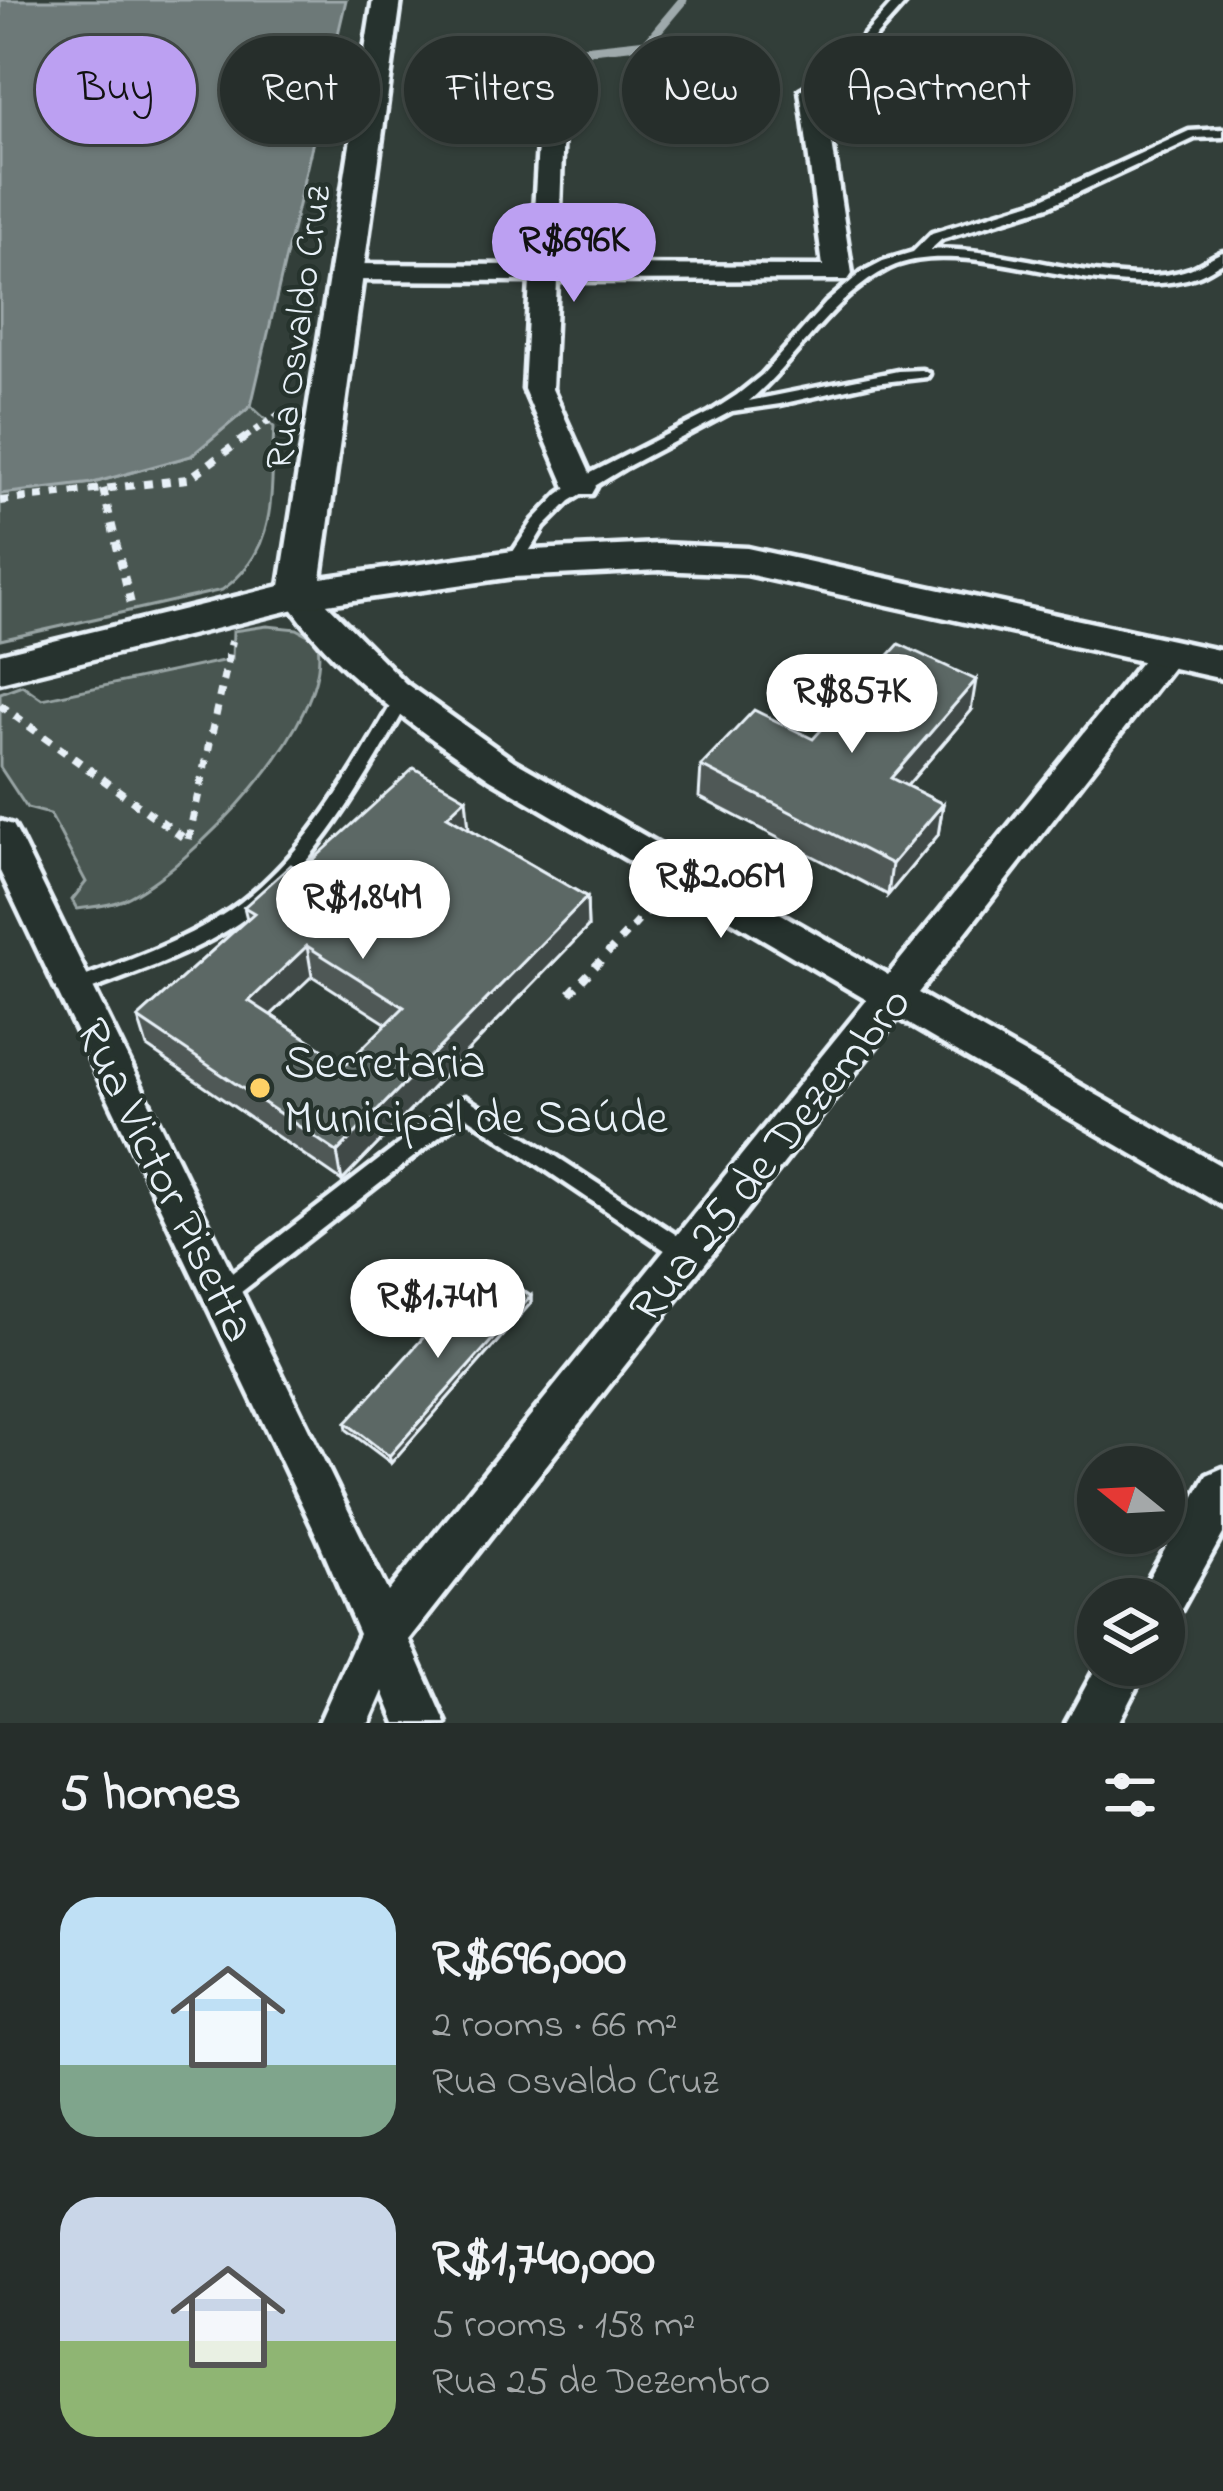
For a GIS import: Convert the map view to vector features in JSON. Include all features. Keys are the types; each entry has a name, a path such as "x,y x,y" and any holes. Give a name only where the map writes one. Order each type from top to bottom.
{"street":[{"name":"Rua Osvaldo Cruz","path":"299,595 387,0"},
{"path":"550,144 538,389 581,488"},
{"path":"347,272 838,274 820,144"},
{"path":"0,668 299,595 513,564 659,557 747,561 1223,665"},
{"path":"299,595 351,658 401,702 502,770 1223,1188"},
{"name":"Rua 25 de Dezembro","path":"344,1723 382,1637 1168,652"},
{"name":"Rua Victor Pisetta","path":"0,834 334,1522 421,1723"},
{"path":"1174,1578 1223,1490"},
{"path":"1091,1723 1112,1686"}],"lane":[{"path":"870,36 902,0"},
{"path":"513,564 544,516 581,488 733,406 765,380 862,276 916,255 937,236 1044,202 1193,134 1223,133"},
{"path":"916,255 977,256 1151,278 1193,273 1223,256"},
{"path":"733,406 765,404 889,374 922,374"},
{"path":"75,988 174,949 258,899 345,799 401,702"},
{"path":"223,1293 465,1105 688,1254"}],"path":[{"path":"0,501 188,479 332,374"},
{"path":"103,489 139,634"},
{"path":"0,705 188,841 240,610"},
{"path":"570,993 681,876"}],"shaded area":[{"path":"0,0 346,0 338,36 220,36 220,144 312,144 251,406 191,456 93,483 0,494"},
{"path":"251,406 274,427 271,496 263,537 241,574 222,590 0,640 0,494 93,483 191,456"},
{"path":"267,626 297,629 317,640 317,673 305,710 282,749 219,825 151,883 123,900 77,909 72,900 86,882 50,814 27,808 0,767 0,693 22,685 42,699 232,659 233,631"}],"building":[{"path":"899,644 976,680 891,778 943,804 892,864 701,766 754,710 813,739"},
{"path":"414,768 466,798 447,816 587,897 337,1152 138,1018 254,913 244,907 291,865 301,871","holes":["307,946 404,1007 346,1064 249,1001"]},
{"path":"488,1266 531,1296 389,1456 346,1423"}],"waterway":[{"path":"598,48 647,43 683,0"}],"place":[{"name":"Secretaria Municipal de Saúde","path":"260,1088"}]}
